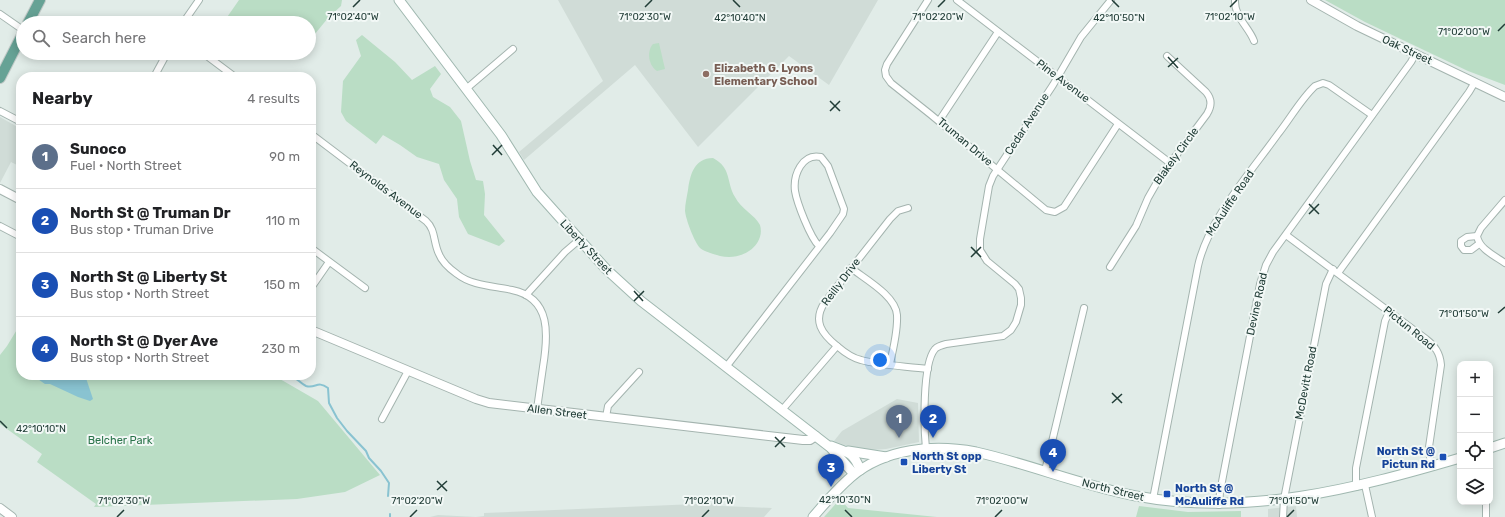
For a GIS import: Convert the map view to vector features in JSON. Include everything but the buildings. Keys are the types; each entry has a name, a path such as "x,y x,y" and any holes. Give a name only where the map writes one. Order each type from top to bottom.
{"main road":[{"path":"32,16 40,0"},
{"name":"Liberty Street","path":"399,0 505,142 533,186 578,240 626,288 816,436 857,472"},
{"path":"0,78 16,46"},
{"path":"1493,447 1505,443"},
{"name":"Liberty Street","path":"826,444 845,450 886,457"},
{"name":"North Street","path":"813,517 836,491 857,472 886,457 906,451 926,449 969,451 1002,458 1111,490 1153,499 1187,503 1219,504 1284,499 1360,486 1457,459"},
{"path":"845,450 854,457 857,472"}],"street":[{"path":"188,16 199,0"},
{"name":"Truman Drive","path":"926,449 924,405 928,369 934,350 939,346 946,344 1000,337 1010,330 1017,319 1021,305 1021,295 1019,289 1013,281 984,259 980,247 988,190 997,170 891,83 885,73 887,64 928,0"},
{"name":"Pine Avenue","path":"956,0 1170,163"},
{"name":"Cedar Avenue","path":"997,170 1058,77 1081,37 1111,0"},
{"path":"1235,0 1237,13 1249,30 1254,41"},
{"name":"Oak Street","path":"1311,0 1347,21 1505,97"},
{"path":"0,14 16,27"},
{"path":"939,121 998,32"},
{"path":"466,89 513,49"},
{"name":"Devine Road","path":"1219,504 1221,484 1261,279 1268,260 1416,53"},
{"name":"Blakely Circle","path":"1110,267 1138,222 1150,194 1170,163 1210,108 1211,101 1206,92 1166,56"},
{"path":"157,72 163,60"},
{"path":"212,60 228,72"},
{"name":"McDevitt Road","path":"1283,517 1284,499 1326,284 1475,82"},
{"name":"McAuliffe Road","path":"1153,499 1197,270 1201,252 1208,235 1231,199 1315,86 1323,83 1329,84 1372,115"},
{"path":"0,111 16,119"},
{"path":"997,170 1046,210 1052,212 1058,211 1066,204 1118,124"},
{"name":"Reynolds Avenue","path":"316,138 426,221 432,229 439,255 443,261 457,274 472,282 516,291 526,295"},
{"path":"726,366 819,246 841,217 844,209 827,163 821,157 812,156 805,159 801,165 796,180 795,190 813,238 819,246"},
{"path":"0,189 16,197"},
{"path":"1505,200 1480,228 1477,236 1479,244 1505,263"},
{"name":"Reilly Drive","path":"908,208 898,211 892,216 851,268 825,302 819,313 819,321 821,329 826,336 837,346 857,359 928,369"},
{"path":"0,226 16,234"},
{"name":"Pictun Road","path":"1286,234 1433,344 1440,357 1440,369 1429,448 1431,467"},
{"path":"1477,236 1464,238 1461,241 1461,246 1464,250 1469,251 1479,244"},
{"path":"537,409 546,345 546,326 544,317 537,306 526,295 578,240"},
{"path":"316,252 365,288"},
{"path":"316,281 329,262"},
{"path":"851,268 887,296 896,308 897,322 890,364"},
{"path":"1045,471 1084,308"},
{"path":"1372,517 1360,486 1356,468 1384,321 1389,312"},
{"name":"Allen Street","path":"316,332 480,401 502,406 803,440 809,440 816,436"},
{"path":"782,410 837,346"},
{"path":"382,419 408,371"},
{"path":"606,417 608,406 639,372"},
{"path":"1486,505 1486,517"},
{"path":"0,508 12,517"}],"shaded area":[{"name":"Elizabeth G. Lyons Elementary School","path":"558,0 878,0 829,85 789,56 698,147 635,65 524,160 519,152 603,81"},
{"path":"0,117 16,126 16,164 11,162 0,183"},
{"path":"897,399 918,403 919,442 886,449 872,450 855,449 834,441 842,431"},
{"path":"831,458 839,464 841,468 841,474 836,480 824,468"},
{"path":"719,503 722,506 772,508 764,517 476,517 484,516 484,513"},
{"path":"1296,506 1297,517 1268,517 1268,509"},
{"path":"438,515 476,517 430,517"}],"green space":[{"path":"239,0 342,0 341,6 328,18 316,33 316,16 228,16"},
{"path":"1325,0 1505,0 1505,85 1468,71 1365,22"},
{"path":"362,35 395,62 412,80 435,66 441,74 430,89 433,97 450,107 461,121 476,180 483,181 485,194 484,215 505,241 499,246 468,234 459,217 457,199 444,180 439,164 417,157 383,135 376,144 346,121 341,112 343,81 361,56 356,40"},
{"path":"659,43 665,69 657,71 650,62 649,55 653,44"},
{"path":"713,158 723,166 726,171 732,191 738,201 758,221 760,225 761,232 757,243 752,249 739,256 720,256 700,248 693,236 686,215 685,206 694,168 701,161"},
{"name":"Belcher Park","path":"16,331 16,380 282,380 318,401 380,475 345,492 297,499 94,507 96,504 37,462 42,454 0,424 0,355"},
{"path":"840,499 848,508 937,517 824,517"},
{"path":"1139,506 1188,512 1241,511 1241,517 1136,517"}],"water":[{"path":"39,380 87,380 93,399 90,401 50,384 45,384"}],"waterway":[{"path":"298,380 309,387 321,385 328,388 329,403 337,418 366,451 369,458 381,471 389,483 388,496"}],"place":[{"name":"Elizabeth G. Lyons Elementary School","path":"706,74"},
{"name":"Sunoco","path":"899,438"},
{"name":"North St @ Truman Dr","path":"933,438"},
{"name":"North St @ Pictun Rd","path":"1443,457"},
{"name":"North St opp Liberty St","path":"904,462"},
{"name":"North St @ Dyer Ave","path":"1053,472"},
{"name":"North St @ Liberty St","path":"831,487"},
{"name":"North St @ McAuliffe Rd","path":"1167,494"}]}
